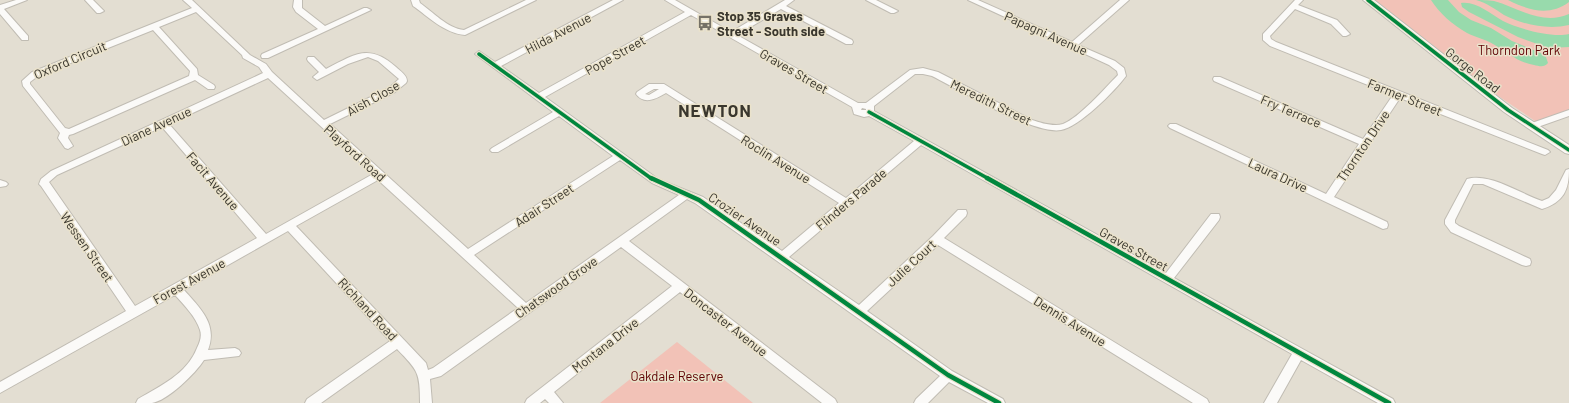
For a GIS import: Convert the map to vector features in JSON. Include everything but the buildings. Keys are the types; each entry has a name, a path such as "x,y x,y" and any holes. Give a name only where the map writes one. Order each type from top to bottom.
{"main road":[{"name":"Gorge Road","path":"1368,0 1477,86 1535,125 1569,143"},
{"name":"Gorge Road","path":"1374,0 1569,150"}],"street":[{"path":"23,0 0,9 25,38"},
{"path":"90,0 100,11"},
{"name":"Playford Road","path":"187,0 246,54 246,56 263,66 269,74 323,124 526,309"},
{"path":"298,0 297,7 299,10 324,29"},
{"path":"415,0 416,4 453,30 466,33 532,0"},
{"name":"Hilda Avenue","path":"496,65 620,0"},
{"name":"Graves Street","path":"669,0 857,106 861,104 920,141 1389,403"},
{"path":"732,35 790,0"},
{"path":"870,0 894,11"},
{"path":"1073,45 1125,0"},
{"name":"Papagni Avenue","path":"975,1 1112,63 1119,68"},
{"path":"1296,3 1334,22 1346,34"},
{"name":"Farmer Street","path":"1296,3 1266,36 1267,40 1273,44 1545,152"},
{"path":"781,6 849,42"},
{"name":"Oxford Circuit","path":"68,146 62,138 65,132 26,84 26,81 35,74 196,9"},
{"path":"265,56 367,10"},
{"name":"Pope Street","path":"539,98 691,12"},
{"path":"154,26 194,71 194,76"},
{"name":"Aish Close","path":"310,59 321,75 361,56 370,54 379,58 403,78 403,81 392,90 323,124"},
{"name":"Crozier Avenue","path":"479,54 655,181 699,200 948,375 999,403"},
{"name":"Meredith Street","path":"868,109 913,72 923,71 935,74 1029,122 1058,128 1070,124 1119,80 1122,74 1119,68"},
{"name":"Diane Avenue","path":"44,180 54,173 269,74"},
{"path":"194,76 204,81 211,87"},
{"path":"65,132 82,128 189,80 194,76"},
{"name":"Fry Terrace","path":"1217,79 1365,143"},
{"name":"Roclin Avenue","path":"665,89 846,203"},
{"name":"Thornton Drive","path":"1328,198 1398,94"},
{"path":"495,150 560,112"},
{"path":"1535,125 1569,113"},
{"name":"Facit Avenue","path":"162,123 264,239"},
{"name":"Laura Drive","path":"1173,126 1383,225"},
{"name":"Flinders Parade","path":"782,257 920,141"},
{"name":"Adair Street","path":"467,255 620,156"},
{"path":"1526,262 1455,229 1450,224 1450,220 1470,181 1479,180 1486,182 1530,201 1542,204 1553,199 1562,189 1569,172"},
{"name":"Forest Avenue","path":"0,388 379,175"},
{"name":"Wessen Street","path":"44,180 44,184 133,312"},
{"name":"Chatswood Grove","path":"424,376 437,372 686,195"},
{"name":"Julie Court","path":"859,312 962,213"},
{"path":"1167,279 1216,217"},
{"name":"Richland Road","path":"289,225 422,367 426,387 426,403"},
{"name":"Dennis Avenue","path":"937,238 1203,403"},
{"name":"Doncaster Avenue","path":"622,241 831,403"},
{"name":"Montana Drive","path":"531,403 680,286"},
{"path":"142,403 177,382 195,365 202,355 206,342 206,329 176,288"},
{"path":"312,403 398,342"},
{"path":"202,355 236,353"},
{"path":"1270,403 1299,353"},
{"path":"920,403 948,375"},
{"path":"545,392 557,403"}],"green space":[{"name":"Thorndon Park","path":"1374,0 1569,0 1569,113 1538,123 1488,89"},
{"name":"Oakdale Reserve","path":"677,342 753,403 600,403"}],"shaded area":[{"path":"1431,0 1448,0 1459,12 1471,20 1491,28 1512,41 1541,53 1546,57 1548,63 1545,66 1541,66 1522,62 1490,42 1467,33 1438,10"},
{"path":"1476,0 1494,1 1540,17 1559,17 1569,14 1569,25 1544,27 1528,24 1504,15 1487,4"},
{"path":"1508,0 1569,0 1569,2 1561,7 1546,11 1523,7"},
{"path":"1461,3 1478,6 1503,21 1526,30 1554,35 1569,34 1569,47 1550,48 1518,37 1469,12 1462,7"}],"cycle path":[{"path":"1368,0 1508,110 1569,150"},
{"path":"479,54 655,181 699,200 948,375 999,403"},
{"path":"869,112 1389,403"}],"place":[{"name":"Stop 35 Graves Street - South side","path":"705,23"}],"district":[{"name":"NEWTON","path":"715,111"}]}
